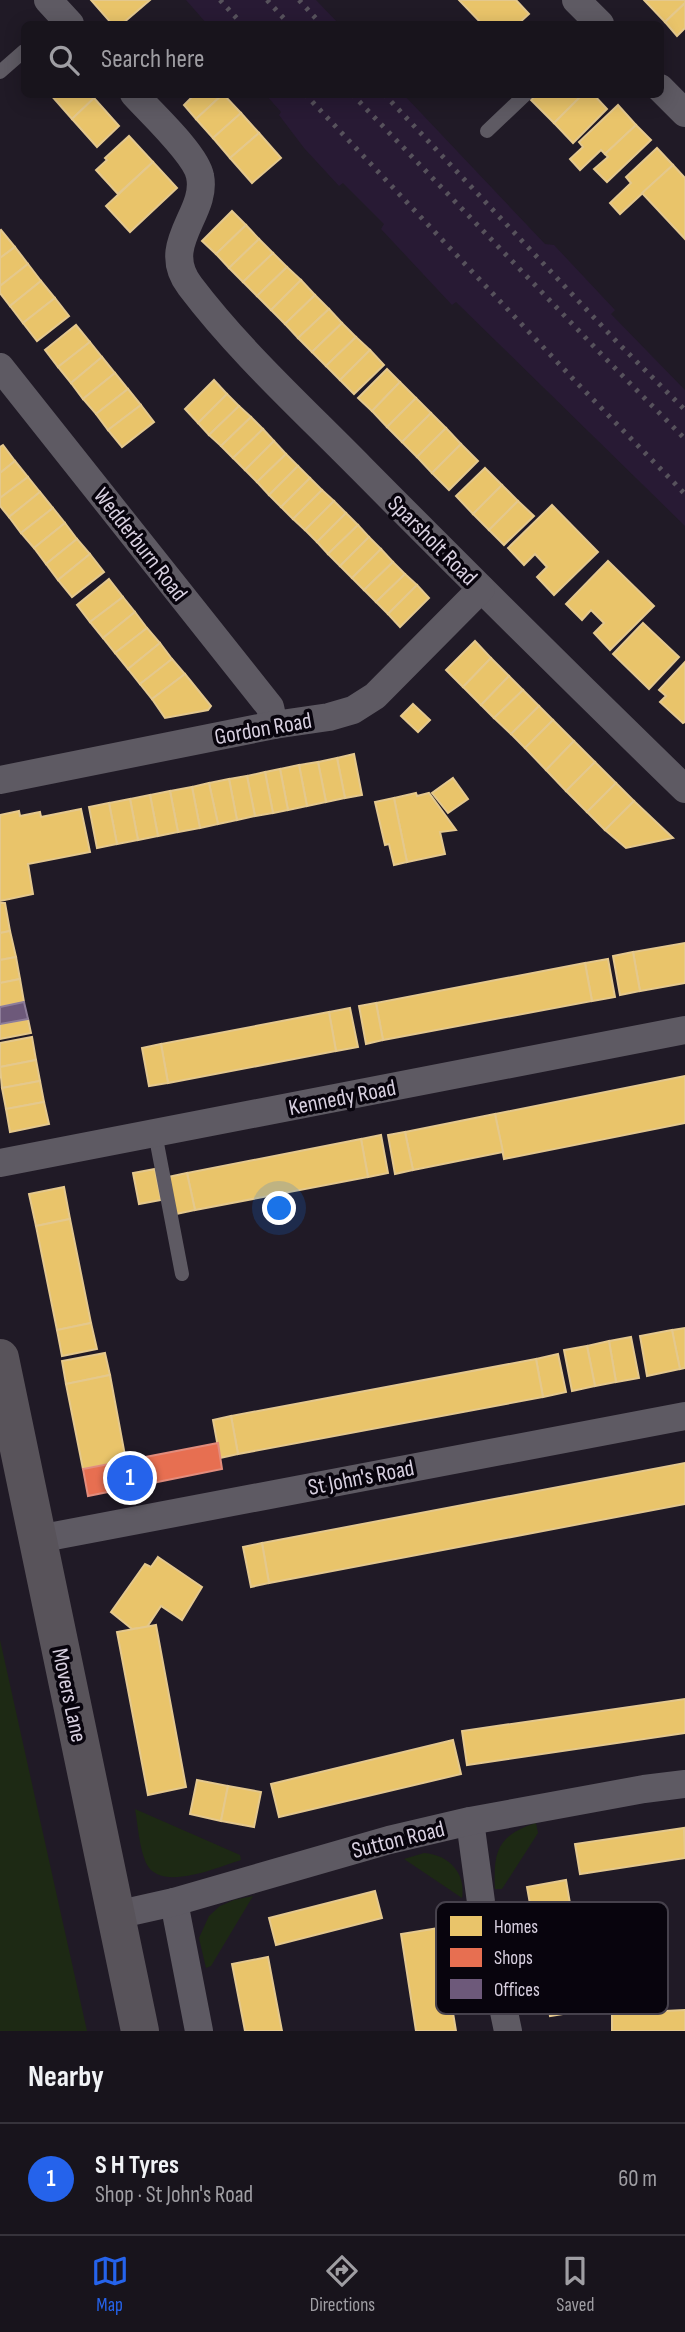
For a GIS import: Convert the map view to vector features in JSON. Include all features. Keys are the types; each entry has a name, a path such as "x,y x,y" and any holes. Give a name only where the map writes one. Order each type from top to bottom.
{"street":[{"path":"576,0 597,21"},
{"path":"664,92 685,113"},
{"name":"Sparsholt Road","path":"138,98 193,160 200,176 200,192 185,230 179,255 181,270 188,284 238,344 481,589 685,789"},
{"name":"Wedderburn Road","path":"0,367 270,706 274,725"},
{"name":"Gordon Road","path":"0,780 353,710 375,696 481,589"},
{"name":"Kennedy Road","path":"0,1163 685,1030"},
{"name":"Movers Lane","path":"0,1358 140,2031"},
{"name":"St John's Road","path":"38,1539 685,1416"},
{"name":"Sutton Road","path":"116,1915 174,1902 376,1843 470,1821 685,1784"},
{"path":"470,1821 481,1902"},
{"path":"174,1902 199,2031"}],"lane":[{"path":"0,72 21,54"},
{"path":"487,131 522,98"},
{"path":"155,1133 182,1274"}],"shaded area":[{"path":"186,0 316,0 336,21 204,21"},
{"path":"269,98 407,98 545,244 554,245 615,310 611,314 685,390 685,526 456,302 452,305 381,229 384,224 343,183 339,186 304,148 279,115 281,112"}],"green space":[{"path":"0,1640 87,2031 0,2031"},
{"path":"135,1809 240,1855 241,1860 205,1872 176,1877 153,1872 146,1863 140,1843"},
{"path":"536,1823 538,1833 502,1889 495,1889 495,1864 500,1846 513,1833"},
{"path":"424,1853 441,1857 454,1867 461,1881 462,1898 404,1859"},
{"path":"253,1896 211,1966 206,1968 199,1938 209,1916 220,1906"}],"building: Homes":[{"path":"91,0 150,0 126,21 109,21"},
{"path":"459,0 516,0 529,14 521,21 479,21"},
{"path":"644,0 685,0 685,3 665,22"},
{"path":"685,3 685,28 677,36 665,22"},
{"path":"54,98 94,98 72,119"},
{"path":"94,98 119,126 97,147 72,119"},
{"path":"191,98 219,98 196,119 184,105"},
{"path":"219,98 227,98 241,113 213,138 196,119"},
{"path":"533,98 579,98 554,123 531,100"},
{"path":"579,98 597,98 607,109 573,143 554,123"},
{"path":"618,105 636,125 605,154 601,150 580,170 570,159 583,147 579,142"},
{"path":"241,113 259,133 230,158 213,138"},
{"path":"636,125 651,140 607,182 594,169 608,157 605,154"},
{"path":"259,133 281,158 252,183 230,158"},
{"path":"129,136 153,162 118,194 96,170"},
{"path":"657,148 673,165 620,214 610,203 631,183 626,177"},
{"path":"153,162 177,188 130,232 106,206"},
{"path":"673,165 685,178 685,239 642,193"},
{"path":"232,211 246,225 216,254 202,241"},
{"path":"246,225 259,239 229,268 216,254"},
{"path":"0,231 15,247 0,258"},
{"path":"259,239 273,253 243,282 229,268"},
{"path":"15,247 28,264 0,286 0,258"},
{"path":"273,253 287,267 257,296 243,282"},
{"path":"28,264 41,281 10,306 0,293 0,286"},
{"path":"287,267 301,280 271,310 257,296"},
{"path":"301,280 315,295 285,324 271,310"},
{"path":"41,281 55,298 23,323 10,306"},
{"path":"315,295 329,309 298,338 285,324"},
{"path":"55,298 69,316 37,341 23,323"},
{"path":"329,309 342,323 312,352 298,338"},
{"path":"342,323 356,337 326,366 312,352"},
{"path":"76,325 90,342 58,367 45,350"},
{"path":"356,337 370,350 340,380 326,366"},
{"path":"90,342 102,357 71,383 58,367"},
{"path":"370,350 384,365 354,394 340,380"},
{"path":"102,357 115,373 83,399 71,383"},
{"path":"387,369 400,382 372,411 358,398"},
{"path":"115,373 128,389 96,414 83,399"},
{"path":"214,380 227,394 198,423 185,409"},
{"path":"400,382 416,398 387,427 372,411"},
{"path":"128,389 141,405 108,430 96,414"},
{"path":"227,394 239,406 209,435 198,423"},
{"path":"416,398 431,413 402,442 387,427"},
{"path":"141,405 154,422 122,447 108,430"},
{"path":"239,406 251,417 221,446 209,435"},
{"path":"431,413 446,428 417,457 402,442"},
{"path":"251,417 263,429 233,458 221,446"},
{"path":"446,428 461,444 432,473 417,457"},
{"path":"263,429 274,441 245,470 233,458"},
{"path":"274,441 286,454 257,482 245,470"},
{"path":"461,444 478,461 449,490 432,473"},
{"path":"3,445 15,461 0,473 0,447"},
{"path":"286,454 298,466 269,495 257,482"},
{"path":"15,461 28,477 0,498 0,473"},
{"path":"298,466 310,478 281,507 269,495"},
{"path":"485,468 502,485 473,514 456,496"},
{"path":"28,477 40,492 9,517 0,506 0,498"},
{"path":"310,478 322,490 293,519 281,507"},
{"path":"502,485 518,501 489,530 473,514"},
{"path":"322,490 334,501 305,530 293,519"},
{"path":"40,492 53,508 21,533 9,517"},
{"path":"334,501 346,513 317,542 305,530"},
{"path":"518,501 534,516 504,545 489,530"},
{"path":"552,505 598,552 554,595 537,577 547,567 535,554 524,565 508,548"},
{"path":"53,508 65,523 34,548 21,533"},
{"path":"346,513 358,525 328,554 317,542"},
{"path":"65,523 77,539 46,564 34,548"},
{"path":"358,525 369,537 340,566 328,554"},
{"path":"369,537 381,549 352,578 340,566"},
{"path":"77,539 90,554 58,580 46,564"},
{"path":"381,549 393,562 364,590 352,578"},
{"path":"90,554 104,572 72,597 58,580"},
{"path":"608,561 654,606 610,650 594,633 604,623 591,610 582,620 566,604"},
{"path":"393,562 405,574 376,602 364,590"},
{"path":"405,574 417,585 388,614 376,602"},
{"path":"109,579 123,597 90,622 77,605"},
{"path":"417,585 429,598 400,627 388,614"},
{"path":"123,597 135,612 103,638 90,622"},
{"path":"135,612 147,628 115,653 103,638"},
{"path":"643,623 679,657 649,689 613,654"},
{"path":"147,628 160,643 128,669 115,653"},
{"path":"475,641 491,658 463,687 446,670"},
{"path":"160,643 172,659 140,684 128,669"},
{"path":"491,658 509,676 481,705 463,687"},
{"path":"172,659 185,674 152,699 140,684"},
{"path":"685,662 683,723 660,702 666,696 659,690"},
{"path":"185,674 211,706 208,710 165,718 152,699"},
{"path":"509,676 523,690 494,718 481,705"},
{"path":"523,690 539,706 511,734 494,718"},
{"path":"413,704 430,720 418,732 401,716"},
{"path":"539,706 553,720 525,748 511,734"},
{"path":"553,720 574,741 546,770 525,748"},
{"path":"574,741 595,762 566,791 546,770"},
{"path":"354,754 362,795 345,798 337,758"},
{"path":"337,758 345,798 326,802 318,762"},
{"path":"318,762 326,802 307,806 299,765"},
{"path":"595,762 616,783 587,812 566,791"},
{"path":"299,765 307,806 288,810 280,769"},
{"path":"280,769 288,810 273,813 265,772"},
{"path":"265,772 273,813 255,816 247,776"},
{"path":"247,776 255,816 237,820 229,779"},
{"path":"453,778 468,799 448,813 432,793"},
{"path":"229,779 237,820 218,824 209,783"},
{"path":"209,783 218,824 200,828 192,787"},
{"path":"616,783 634,801 605,830 587,812"},
{"path":"192,787 200,828 178,832 170,791"},
{"path":"170,791 178,832 158,836 150,795"},
{"path":"416,793 417,796 429,793 456,830 440,832 445,854 407,862 394,798"},
{"path":"150,795 158,836 138,840 130,799"},
{"path":"394,798 407,862 394,865 389,844 385,845 375,802"},
{"path":"130,799 138,840 117,844 109,803"},
{"path":"634,801 673,838 626,848 605,830"},
{"path":"109,803 117,844 97,848 89,807"},
{"path":"81,809 90,852 28,864 33,894 0,901 0,815 19,811 20,816 40,812 41,817"},
{"path":"0,903 5,903 10,931 0,933"},
{"path":"10,931 16,957 0,960 0,933"},
{"path":"685,943 685,983 640,991 633,952"},
{"path":"633,952 640,991 620,995 613,956"},
{"path":"16,957 20,979 0,983 0,960"},
{"path":"608,959 615,997 592,1001 585,963"},
{"path":"585,963 592,1001 383,1040 376,1003"},
{"path":"20,979 24,1002 0,1007 0,983"},
{"path":"376,1003 383,1040 366,1044 359,1006"},
{"path":"350,1008 358,1047 336,1051 329,1012"},
{"path":"329,1012 336,1051 168,1083 161,1044"},
{"path":"28,1019 31,1033 0,1039 0,1024"},
{"path":"32,1037 36,1060 0,1067 0,1043"},
{"path":"161,1044 168,1083 149,1086 142,1048"},
{"path":"36,1060 40,1081 2,1088 0,1067"},
{"path":"685,1076 685,1123 504,1159 495,1114"},
{"path":"40,1081 44,1102 6,1109 2,1088"},
{"path":"44,1102 49,1124 10,1132 6,1109"},
{"path":"495,1114 503,1152 413,1170 405,1132"},
{"path":"405,1132 413,1170 395,1174 388,1135"},
{"path":"381,1135 388,1173 368,1177 361,1139"},
{"path":"361,1139 368,1177 195,1210 187,1173"},
{"path":"155,1169 161,1200 139,1204 133,1173"},
{"path":"187,1173 195,1210 176,1214 168,1177"},
{"path":"64,1187 70,1219 36,1226 29,1194"},
{"path":"70,1219 91,1323 57,1330 36,1226"},
{"path":"91,1323 97,1349 62,1356 57,1330"},
{"path":"685,1328 685,1368 680,1369 672,1330"},
{"path":"672,1330 680,1369 647,1376 640,1336"},
{"path":"631,1337 639,1378 616,1382 609,1341"},
{"path":"609,1341 616,1382 595,1386 587,1346"},
{"path":"587,1346 595,1386 572,1391 564,1350"},
{"path":"105,1353 110,1375 66,1384 62,1361"},
{"path":"558,1354 566,1392 543,1397 536,1359"},
{"path":"536,1359 543,1397 238,1454 231,1416"},
{"path":"110,1375 126,1461 83,1469 66,1384"},
{"path":"231,1416 238,1454 220,1458 213,1420"},
{"path":"685,1463 685,1504 269,1583 262,1543"},
{"path":"262,1543 269,1583 251,1587 243,1547"},
{"path":"158,1557 202,1587 182,1620 161,1606 147,1627 132,1629 111,1612 145,1564 151,1567"},
{"path":"156,1625 186,1787 148,1795 117,1632"},
{"path":"685,1699 685,1733 467,1765 462,1731"},
{"path":"453,1740 461,1774 279,1817 271,1784"},
{"path":"197,1780 228,1786 221,1821 190,1814"},
{"path":"228,1786 261,1792 254,1827 221,1821"},
{"path":"684,1828 685,1858 580,1874 575,1844"},
{"path":"566,1880 570,1902 530,1902 527,1887"},
{"path":"375,1891 382,1918 276,1945 269,1918"},
{"path":"436,1928 436,2014 453,2014 456,2031 416,2031 401,1934"},
{"path":"268,1957 282,2031 245,2031 232,1964"},
{"path":"685,2010 685,2031 612,2031 612,2014 668,2014 668,2011"}],"building: Shops":[{"path":"218,1443 222,1469 88,1496 83,1469"}],"building: Offices":[{"path":"24,1002 28,1019 0,1024 0,1007"}],"railway":[{"path":"220,0 239,21"},
{"path":"267,0 286,21"},
{"path":"299,0 318,21"},
{"path":"309,98 685,494"},
{"path":"356,98 685,439"},
{"path":"388,98 617,342 685,410"}],"place":[{"name":"S H Tyres","path":"130,1478"}]}
